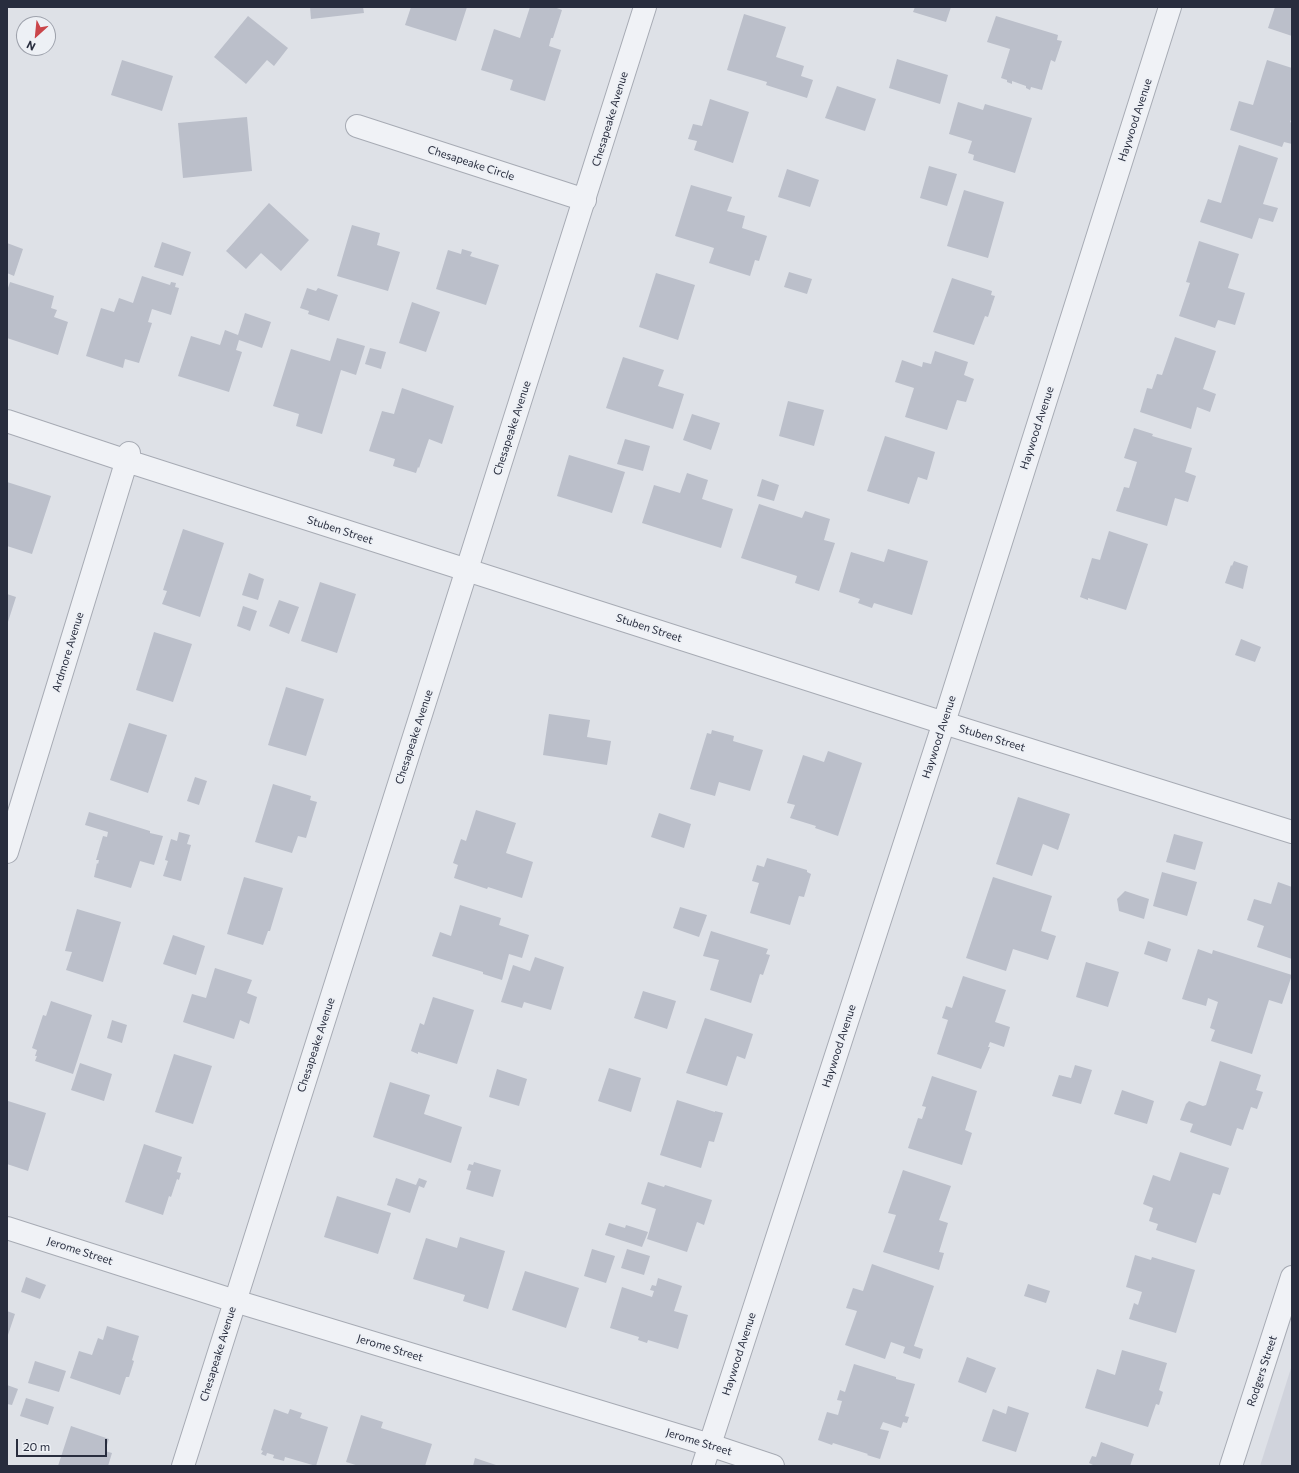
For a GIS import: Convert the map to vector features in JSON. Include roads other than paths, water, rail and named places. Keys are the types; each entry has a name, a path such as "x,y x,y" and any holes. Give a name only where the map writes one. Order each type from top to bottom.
{"street":[{"name":"Chesapeake Avenue","path":"183,1466 645,7"},
{"name":"Haywood Avenue","path":"703,1466 944,723 1170,7"},
{"name":"Chesapeake Circle","path":"357,126 585,200"},
{"name":"Stuben Street","path":"7,421 128,457 467,570 944,723 1292,832"},
{"name":"Ardmore Avenue","path":"7,852 128,457"},
{"name":"Jerome Street","path":"7,1228 235,1301 710,1445 773,1466"},
{"name":"Rodgers Street","path":"1231,1466 1292,1277"}]}
